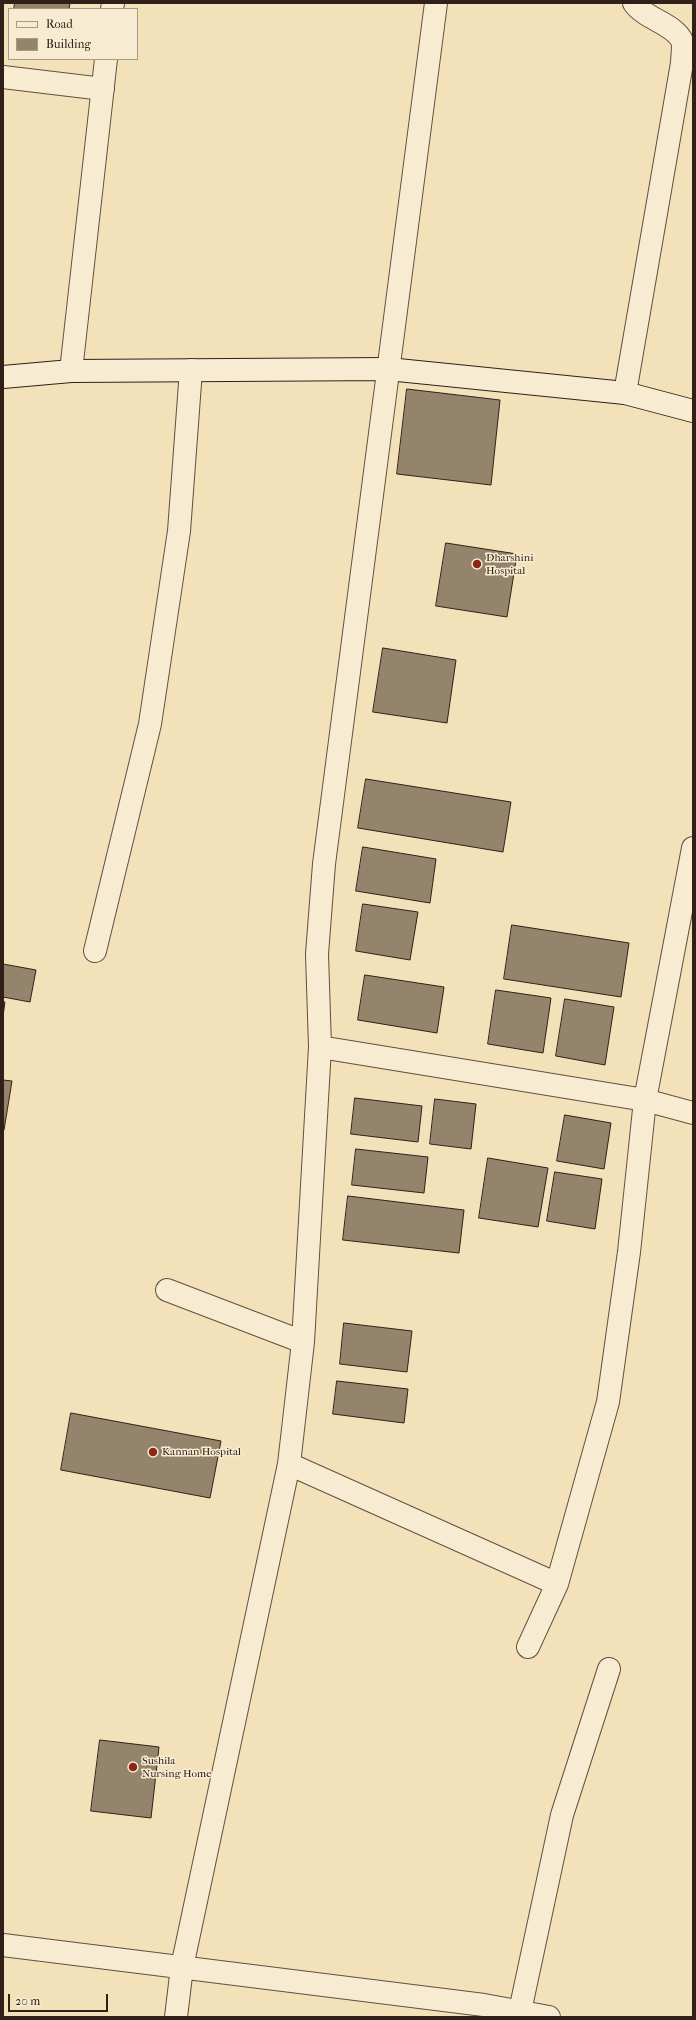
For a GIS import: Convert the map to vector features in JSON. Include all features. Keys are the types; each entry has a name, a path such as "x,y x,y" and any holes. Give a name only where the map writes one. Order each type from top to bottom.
{"street":[{"path":"176,2017 182,1967 290,1464 303,1342 320,1047 317,954 324,864 436,3"},
{"path":"625,393 682,63 682,41 674,31 638,10 634,3"},
{"path":"71,371 106,60"},
{"path":"3,77 103,89"},
{"path":"3,377 71,371 388,369 625,393 693,411"},
{"path":"95,951 150,724 179,531 191,370"},
{"path":"528,1648 557,1584 608,1402 629,1252 645,1100 693,848"},
{"path":"320,1047 645,1100 693,1113"},
{"path":"167,1290 303,1342"},
{"path":"290,1464 557,1584"},
{"path":"520,2012 562,1815 609,1669"},
{"path":"3,1945 484,2005 549,2017"}],"building":[{"path":"15,3 70,3 69,8 14,8"},
{"path":"407,389 500,400 491,485 397,474"},
{"path":"446,543 517,554 507,617 436,606"},
{"path":"383,648 456,660 447,723 373,712"},
{"path":"366,779 511,802 503,852 358,828"},
{"path":"363,847 436,859 430,903 356,891"},
{"path":"363,904 418,912 410,960 356,951"},
{"path":"512,925 629,943 621,997 504,979"},
{"path":"3,964 36,970 30,1002 3,997"},
{"path":"365,975 444,987 437,1033 358,1020"},
{"path":"496,990 551,998 543,1053 488,1044"},
{"path":"565,999 614,1007 605,1065 556,1056"},
{"path":"3,1002 5,1002 3,1016"},
{"path":"3,1080 12,1081 4,1130 3,1130"},
{"path":"355,1098 422,1106 418,1142 351,1134"},
{"path":"435,1099 476,1104 471,1149 430,1144"},
{"path":"565,1115 611,1123 604,1169 557,1161"},
{"path":"356,1149 428,1157 424,1193 352,1185"},
{"path":"488,1158 548,1168 538,1227 479,1218"},
{"path":"555,1172 602,1179 595,1229 547,1221"},
{"path":"348,1196 464,1210 459,1253 343,1240"},
{"path":"344,1323 412,1331 407,1372 340,1364"},
{"path":"337,1381 408,1389 404,1423 333,1414"},
{"path":"71,1413 221,1441 210,1498 61,1470"},
{"path":"100,1740 159,1747 151,1818 91,1811"}],"place":[{"name":"Dharshini Hospital","path":"477,564"},
{"name":"Kannan Hospital","path":"153,1452"},
{"name":"Sushila Nursing Home","path":"133,1767"}]}
